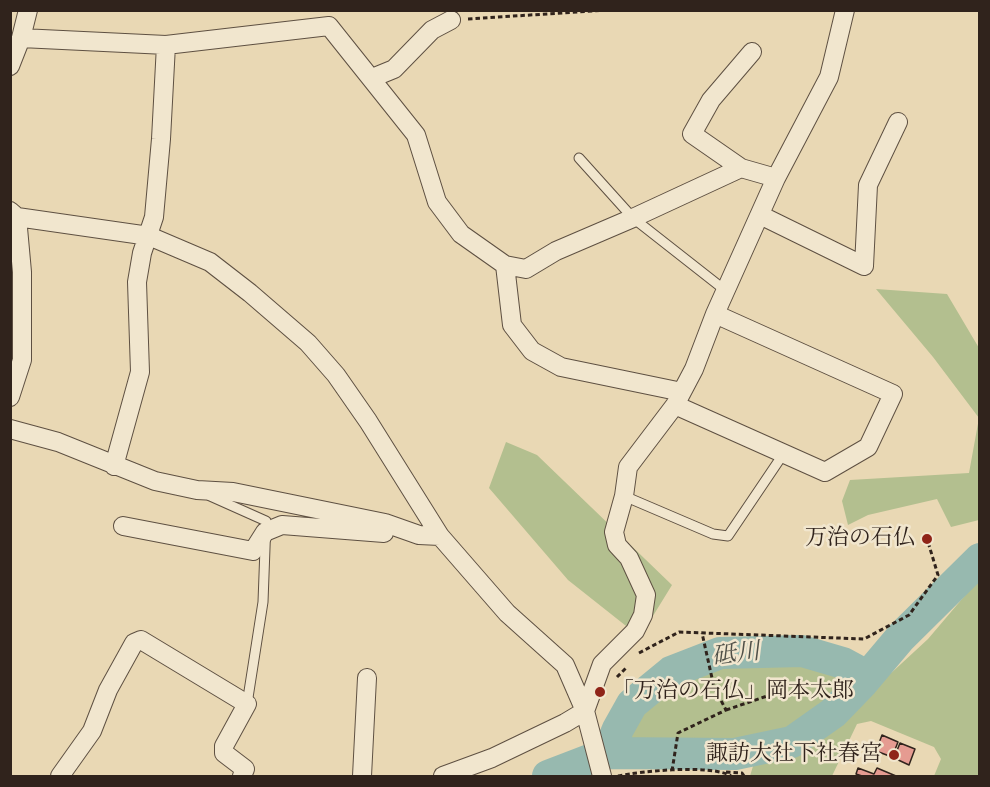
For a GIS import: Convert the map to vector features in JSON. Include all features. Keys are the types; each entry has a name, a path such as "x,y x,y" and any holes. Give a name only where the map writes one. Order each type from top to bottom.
{"street":[{"path":"10,66 21,38 28,10"},
{"path":"586,716 602,664 635,631 643,615 646,595 629,558 617,545 614,532 624,496 628,467 678,399 694,369 776,178 829,77 845,10"},
{"path":"372,78 394,69 432,30 451,20"},
{"path":"21,38 166,45 329,26 416,135 437,202 461,234 505,265 526,269 556,251 741,168"},
{"path":"114,466 140,372 137,282 142,254 154,217 166,45"},
{"path":"752,52 711,100 692,134 741,168 776,178"},
{"path":"760,215 864,266 868,185 898,122"},
{"path":"10,397 16,360 22,272 14,213 149,236 210,262 308,343 336,375 368,421 440,536 507,613 565,665 586,716 602,777"},
{"path":"505,265 512,325 531,351 561,367 678,399 825,472 868,447 893,394 716,314"},
{"path":"10,429 58,442 155,481 197,490 233,492 385,523 419,535"},
{"path":"123,526 253,550 265,532 282,525 440,536"},
{"path":"60,777 92,731 108,690 134,643 141,640 247,704 224,746 224,753 245,769 242,777"},
{"path":"362,777 367,678"},
{"path":"443,777 492,758 565,723 586,716"}],"lane":[{"path":"579,158 633,218 726,291"},
{"path":"624,496 713,534 728,536 784,453"},
{"path":"197,490 266,521 263,602 247,704"}],"path":[{"path":"451,20 608,10"},
{"path":"705,10 711,10"},
{"path":"639,653 679,632 864,639 909,615 938,575 927,542"},
{"path":"702,632 714,687 726,710"},
{"path":"616,678 631,662"},
{"path":"672,771 678,733 726,710 779,692"},
{"path":"618,777 672,771 742,773 744,777"},
{"path":"721,772 732,777"}],"green space":[{"path":"876,289 947,294 979,348 979,418 933,357"},
{"path":"979,418 979,520 951,527 937,499 868,515 848,525 842,501 850,480 969,473"},
{"path":"506,442 537,455 672,585 640,637 568,580 489,488"},
{"path":"979,579 979,776 934,776 941,759 934,747 871,721 857,724 832,776 750,776 754,763 763,756 786,751 836,724 928,639"},
{"path":"790,661 824,668 835,676 838,687 832,702 819,718 785,740 735,747 702,748 636,744 623,747 657,689 668,679 723,662"}],"building":[{"path":"882,735 898,742 892,757 876,751"},
{"path":"900,743 915,749 909,765 894,758"},
{"path":"858,768 874,774 877,768 896,776 862,776 856,774"}],"waterway":[{"name":"砥川","path":"548,776 608,753 735,754 792,742 833,713 901,637 980,559"},
{"name":"砥川","path":"608,753 632,704 671,672 720,653 802,651 843,663 867,676"}],"place":[{"name":"万治の石仏","path":"927,539"},
{"name":"「万治の石仏」岡本太郎","path":"600,692"},
{"name":"諏訪大社下社春宮","path":"894,755"}]}
